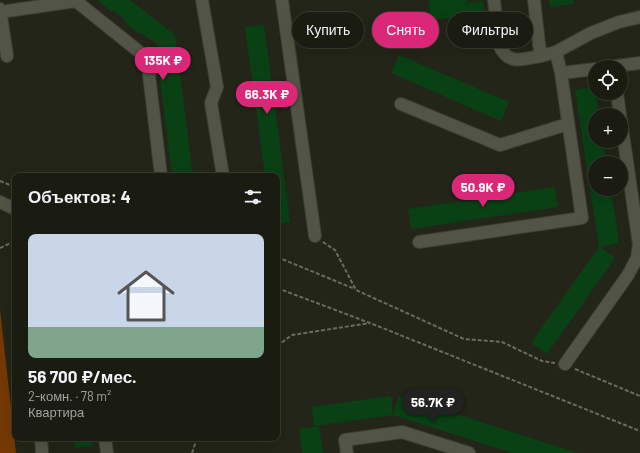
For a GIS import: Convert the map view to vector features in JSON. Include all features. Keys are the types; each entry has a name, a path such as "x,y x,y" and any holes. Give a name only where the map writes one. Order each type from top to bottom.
{"lane":[{"path":"202,0 217,87 211,103 223,173"},
{"path":"282,0 315,236"},
{"path":"494,0 499,45 508,57 518,60 556,52 591,33 619,22 640,17"},
{"path":"534,0 541,56"},
{"path":"0,12 76,2 147,58 161,173"},
{"path":"0,9 7,56"},
{"path":"419,242 582,218 561,73 556,52"},
{"path":"628,65 640,63"},
{"path":"561,73 588,70"},
{"path":"401,104 500,145 568,124"},
{"path":"564,364 628,274 637,258 639,245 625,148"},
{"path":"0,202 12,208"},
{"path":"347,453 345,440 402,432 469,453"},
{"path":"41,441 42,453"},
{"path":"105,441 107,453"}],"path":[{"path":"0,181 12,186"},
{"path":"315,236 335,250 356,290"},
{"path":"0,248 12,242"},
{"path":"280,258 356,290 464,339 502,342 542,361 564,364 640,396"},
{"path":"280,289 370,323 640,431"},
{"path":"280,344 292,336 370,323"},
{"path":"192,453 195,441"}],"shaded area":[{"path":"0,309 12,417 12,441 15,441 16,453 0,453"}],"building":[{"path":"97,0 130,0 175,35 193,173 172,173 158,64 160,64 157,44 124,22 125,20 113,10 112,12"},
{"path":"467,0 468,8 468,3 483,1 484,12 447,12 447,18 439,19 439,12 430,12 428,1"},
{"path":"549,0 573,0 573,4 550,7"},
{"path":"264,25 290,222 280,224 280,173 265,173 245,27"},
{"path":"399,55 509,102 501,121 391,73"},
{"path":"588,87 588,100 597,100 598,108 588,108 588,148 604,148 606,156 588,156 588,175 575,90"},
{"path":"555,187 558,207 411,229 408,209"},
{"path":"591,196 612,196 619,243 600,247 615,258 547,354 531,343 599,247"},
{"path":"391,396 393,415 314,426 312,407"},
{"path":"399,396 578,453 512,453 393,415"},
{"path":"319,426 323,453 302,453 299,429"},
{"path":"74,441 91,441 92,446 75,448"}]}
